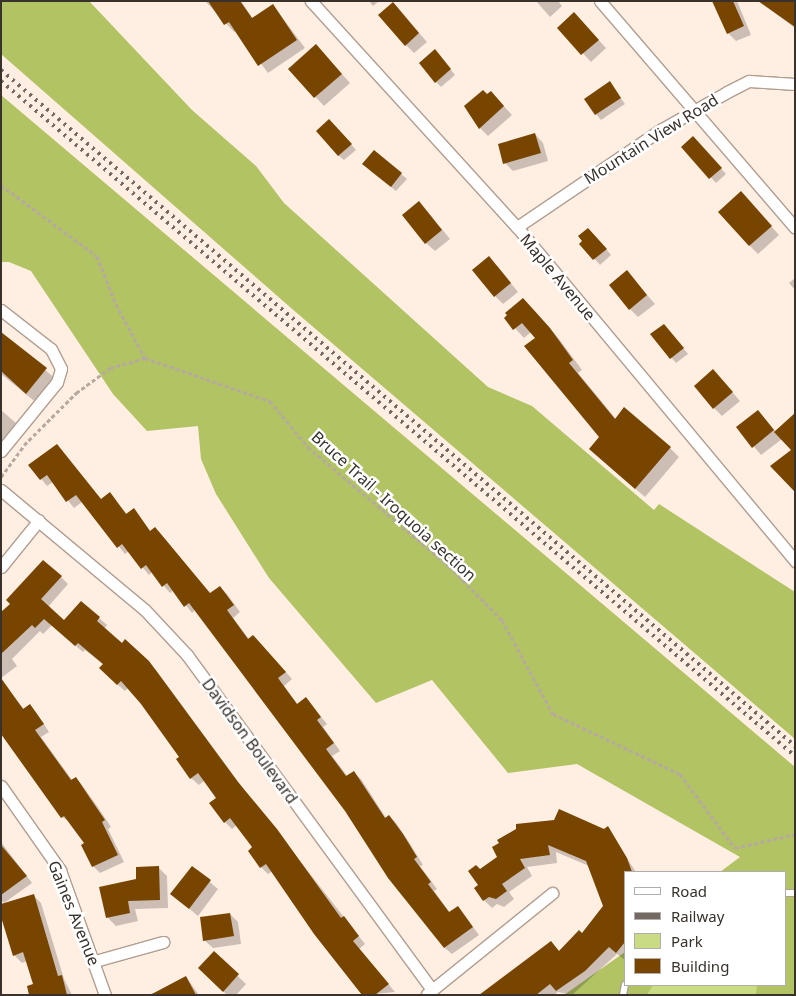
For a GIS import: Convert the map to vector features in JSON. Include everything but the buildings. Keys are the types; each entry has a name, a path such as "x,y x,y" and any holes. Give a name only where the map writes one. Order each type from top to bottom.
{"street":[{"name":"Maple Avenue","path":"312,1 517,227 795,561"},
{"path":"600,1 795,228"},
{"name":"Mountain View Road","path":"517,227 694,110 749,81 795,84"},
{"path":"1,310 52,349 61,369 57,382 1,451"},
{"name":"Davidson Boulevard","path":"1,490 145,610 188,655 429,992"},
{"path":"1,567 38,520"},
{"name":"Gaines Avenue","path":"1,786 60,870 105,995"},
{"path":"429,992 552,893"},
{"path":"94,961 163,942"}],"path":[{"path":"1,185 97,256 116,304 145,358 110,368 76,393 24,445 1,477"},
{"name":"Bruce Trail - Iroquoia section","path":"145,358 270,401 308,447 449,566 502,620 553,714 680,774 735,848 795,834"}],"green space":[{"path":"1,1 89,1 192,110 256,166 284,203 488,387 532,406 654,510 659,504 795,592 795,739 291,308 1,54"},
{"path":"1,95 795,767 795,995 756,995 757,986 786,986 786,871 721,871 740,857 577,764 508,773 432,680 376,703 269,578 216,494 201,459 198,426 147,431 113,394 31,271 9,262 1,262"},
{"path":"795,839 795,995 576,995 624,985 786,986 785,871"},
{"path":"624,953 624,986 652,986 647,995 564,995"}],"railway":[{"path":"1,70 795,746"},
{"path":"1,81 795,756"}]}
